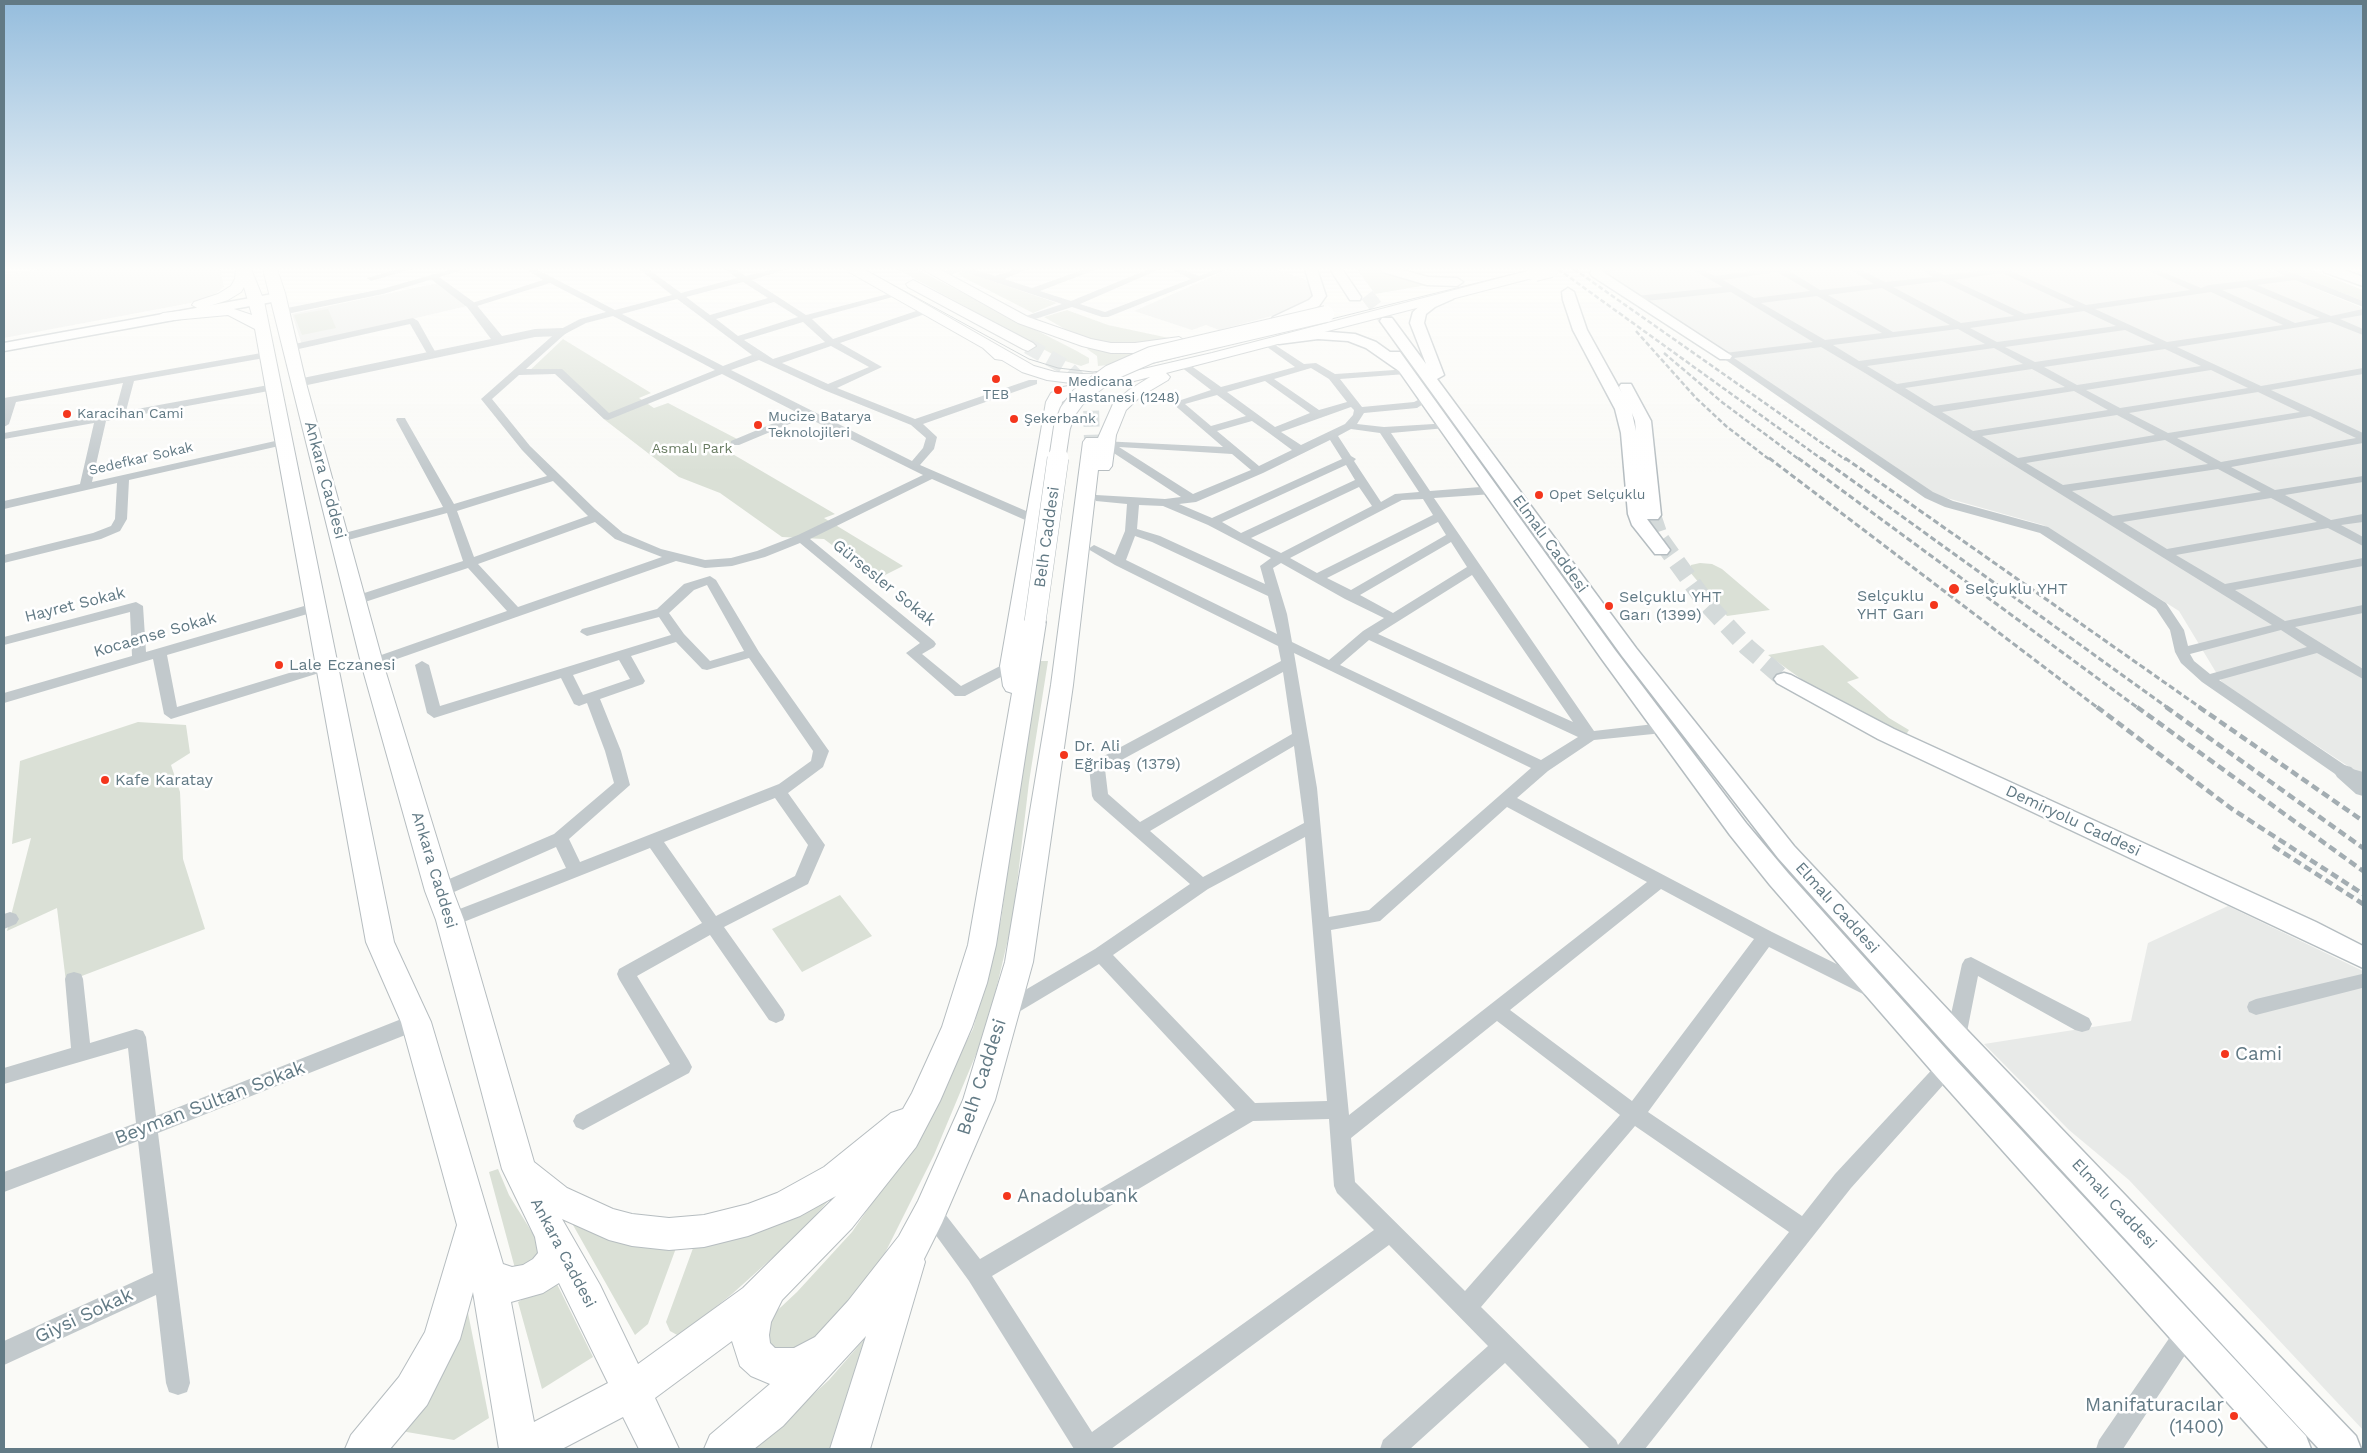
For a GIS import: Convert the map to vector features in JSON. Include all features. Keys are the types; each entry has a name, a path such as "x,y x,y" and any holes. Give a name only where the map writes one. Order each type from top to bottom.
{"main road":[{"path":"4,343 40,337"},
{"path":"4,347 55,337"},
{"name":"Ankara Caddesi","path":"264,337 380,942 416,1022 475,1226 488,1275 520,1449"},
{"name":"Ankara Caddesi","path":"285,337 290,348 341,538 372,663 450,920 519,1169 552,1236 587,1298 633,1390 659,1449"},
{"path":"973,337 1028,369 1053,377 1071,379 1137,376 1215,357"},
{"path":"1011,337 1028,346"},
{"path":"1048,337 1093,369"},
{"path":"1070,337 1092,345 1135,348 1174,344 1205,337"},
{"path":"988,346 1052,372 1081,371 1128,364 1163,352 1230,337"},
{"path":"1119,408 1143,387 1186,367 1287,337"},
{"path":"1266,342 1305,337"},
{"path":"1347,337 1376,348 1406,371"},
{"name":"Elmalı Caddesi","path":"1381,337 1406,371 1436,399 1446,425 1608,654 1738,828 1779,879 1946,1068 2293,1449"},
{"name":"Elmalı Caddesi","path":"1385,337 1436,399 1624,645 1786,852 1956,1037 2343,1449"},
{"path":"1420,337 1436,399"},
{"path":"1584,337 1623,409 1629,433 1636,514 1641,525 1661,550"},
{"path":"1595,337 1640,413 1644,429 1652,515"},
{"path":"1695,337 1725,356"},
{"path":"988,346 1044,393 1052,415"},
{"name":"Belh Caddesi","path":"520,1449 633,1390 756,1301 840,1217 904,1137 924,1100 957,1028 982,945 1035,622 1062,427 1071,406 1093,369"},
{"path":"1052,415 1057,397 1069,390 1081,388 1099,388 1116,393 1120,398 1119,408"},
{"name":"Belh Caddesi","path":"724,1449 769,1412 836,1343 862,1314 911,1248 930,1212 979,1100 1019,962 1099,442 1111,425 1119,408"},
{"name":"Belh Caddesi","path":"1021,704 1013,681 1012,666 1052,415"},
{"name":"Belh Caddesi","path":"1062,684 1076,654 1086,620 1100,498 1099,442"},
{"name":"Demiryolu Caddesi","path":"1784,679 1886,734 2307,929 2363,970"},
{"path":"519,1169 555,1199 609,1224 632,1230 669,1234 704,1231 748,1220 788,1205 836,1178 898,1126 924,1100"},
{"path":"365,1449 413,1391 441,1339 475,1226"},
{"path":"488,1275 512,1285 530,1281 546,1271 556,1257 552,1236"},
{"path":"850,1449 911,1248"},
{"path":"775,1281 752,1317 750,1335 753,1353 764,1363 780,1368 797,1366 836,1343"}],"street":[{"path":"290,348 341,337"},
{"path":"421,337 432,355"},
{"path":"496,337 499,341"},
{"path":"298,383 518,337"},
{"path":"556,337 486,399 526,448 596,517 619,536 674,557 705,564 732,562 761,554 802,538 932,475"},
{"path":"661,337 913,466 1036,520"},
{"path":"734,337 771,363 915,423 932,437 928,449 913,466"},
{"path":"737,339 744,337"},
{"path":"825,337 831,342 877,367 828,388"},
{"path":"771,363 847,337"},
{"path":"1813,337 2062,488 2318,648 2360,670"},
{"path":"1725,356 1879,337"},
{"path":"1982,337 2363,542"},
{"path":"1858,364 2057,337"},
{"path":"2149,337 2363,439"},
{"path":"1894,387 2221,337"},
{"path":"1266,342 1302,367"},
{"path":"4,424 8,400 268,355"},
{"path":"516,372 558,371 608,417 759,356"},
{"path":"1725,356 1929,496 1949,504 2044,530 2161,606 2177,630 2182,652 2188,663 2207,680 2358,777"},
{"path":"1100,498 1165,503 1192,499 1259,471 1332,435 1349,426 1358,416 1356,406 1333,377 1312,365 1216,390 1177,403 1259,471"},
{"path":"1186,367 1301,451"},
{"path":"1932,410 2212,367"},
{"path":"1333,377 1406,371"},
{"path":"1972,434 2363,371"},
{"path":"1265,377 1318,414"},
{"path":"120,415 129,380"},
{"path":"915,423 1033,382"},
{"path":"4,436 274,387"},
{"path":"1273,431 1318,414 1356,406 1401,408 1436,399"},
{"path":"734,443 807,413"},
{"path":"2017,461 2312,414"},
{"path":"1209,430 1254,417"},
{"path":"85,487 101,418"},
{"path":"401,420 450,509 470,563 515,612"},
{"path":"1349,426 1384,430 1446,425"},
{"path":"1384,430 1474,568 1590,736"},
{"path":"1332,435 1350,459 1380,508"},
{"path":"2062,488 2221,465 2363,439"},
{"name":"Sedefkar Sokak","path":"4,505 284,442"},
{"path":"1099,442 1235,451"},
{"path":"1099,442 1192,499"},
{"path":"1212,522 1350,459"},
{"path":"341,538 450,509 556,477"},
{"path":"4,559 88,539 116,528 121,519 123,478"},
{"path":"2112,520 2363,479"},
{"path":"1240,538 1362,481"},
{"path":"1492,490 1399,497 1266,566 1280,614 1308,788 1345,1186 1607,1449"},
{"path":"1118,562 1131,531 1133,501"},
{"path":"1165,503 1212,522 1393,618"},
{"path":"1317,578 1440,516"},
{"path":"357,600 470,563 596,517"},
{"path":"2165,554 2363,518"},
{"path":"1131,531 1156,540 1273,592"},
{"path":"1350,596 1453,536"},
{"name":"Gürsesler Sokak","path":"802,538 929,644 913,653 960,693 1012,666"},
{"path":"1094,549 1330,666 1542,767"},
{"path":"372,663 674,557"},
{"path":"2222,589 2363,562"},
{"path":"1330,666 1368,634 1474,568"},
{"path":"450,920 778,791 804,776 818,763 820,752 752,652 710,580 689,587 662,612 587,632"},
{"name":"Hayret Sokak","path":"4,641 136,606 140,657"},
{"name":"Kocaense Sokak","path":"4,698 316,607"},
{"path":"2182,652 2282,626 2363,609"},
{"path":"662,612 679,637 707,666 752,652"},
{"path":"1368,634 1590,736"},
{"path":"422,665 434,714 679,637"},
{"path":"2207,680 2318,648"},
{"path":"159,652 171,714 327,666"},
{"path":"565,672 579,701 638,681 623,654"},
{"path":"1202,886 1100,796 1097,767 1288,663"},
{"path":"440,891 560,838 622,784 613,751 592,696"},
{"path":"1321,925 1374,916 1542,767 1590,736 1663,728"},
{"path":"1139,830 1300,736"},
{"path":"583,1121 682,1067 626,974 713,925 802,880 817,845 778,791"},
{"path":"1505,800 1883,996"},
{"path":"1004,1012 1102,954 1202,886 1312,826"},
{"path":"560,838 576,872"},
{"path":"654,841 776,1015"},
{"path":"1340,1134 1498,1011 1660,881"},
{"path":"1466,1307 1634,1114 1766,937"},
{"path":"1102,954 1250,1112"},
{"path":"1956,1037 1970,964 2082,1024"},
{"path":"2256,1007 2363,970"},
{"path":"74,979 81,1054"},
{"path":"1498,1011 1634,1114 1804,1230"},
{"name":"Beyman Sultan Sokak","path":"4,1182 148,1128 416,1022"},
{"path":"4,1076 136,1037 178,1383"},
{"path":"1629,1449 1843,1181 1946,1068"},
{"path":"977,1273 1250,1112 1338,1110"},
{"path":"930,1212 977,1273 1089,1449 1390,1231"},
{"name":"Giysi Sokak","path":"4,1353 165,1279"},
{"path":"2108,1449 2187,1332"},
{"path":"1392,1449 1505,1347"}],"shaded area":[{"path":"299,337 337,337 302,345"},
{"path":"1696,337 2363,337 2363,776 2223,684 2179,611 2043,525 1936,495"},
{"path":"2228,906 2363,971 2363,1430 2129,1180 2069,1130 1984,1044 2131,1021 2148,943"}],"green space":[{"path":"1021,337 1049,337 1089,358 1089,363 1081,366 1065,361"},
{"path":"1085,337 1169,338 1157,342 1127,344 1097,341"},
{"name":"Asmalı Park","path":"563,339 651,393 639,398 654,408 668,403 741,441 724,449 835,514 824,518 903,566 877,579 824,539 782,537 720,493 679,477 605,420 559,374 526,374"},
{"path":"1089,347 1159,349 1119,364 1098,366 1097,356 1087,349"},
{"path":"1700,563 1712,564 1722,569 1770,610 1727,616 1689,571 1691,565"},
{"path":"1823,645 1859,678 1847,682 1889,718 1909,730 1905,736 1815,689 1768,655"},
{"path":"1035,661 1048,661 1029,782 1013,918 987,1028 934,1155 884,1255 842,1312 809,1349 769,1352 766,1321 797,1292 852,1232 910,1148 973,1029 1001,920"},
{"path":"138,722 186,725 190,753 171,765 180,792 183,859 205,929 66,982 57,908 7,931 31,838 12,844 20,761"},
{"path":"840,895 872,936 802,972 772,929"},
{"path":"498,1169 509,1195 541,1247 543,1257 516,1272 489,1172"},
{"path":"837,1191 800,1233 732,1294 679,1336 670,1331 666,1322 696,1240"},
{"path":"572,1219 679,1240 648,1324 635,1335 573,1225"},
{"path":"555,1280 593,1357 542,1389 518,1302"},
{"path":"466,1303 489,1418 454,1440 395,1430"},
{"path":"867,1336 837,1449 753,1449 829,1380"}],"tunnel":[{"path":"1028,346 1067,368 1085,386 1091,405 1092,442"},
{"path":"1652,515 1660,539 1707,604 1747,647 1784,679"}],"tram line":[{"path":"988,337 1029,359 1058,368 1093,372 1142,366 1260,337"}],"railway":[{"path":"1641,337 1696,398 1726,426 1770,460"},
{"path":"1652,337 1823,460"},
{"path":"1671,337 1846,460"},
{"path":"1664,353 1723,403 1800,460"},
{"path":"1769,458 2098,708"},
{"path":"1798,458 2138,708"},
{"path":"1821,458 2168,708"},
{"path":"1845,458 2201,708"},
{"path":"2097,707 2232,809 2363,894"},
{"path":"2137,707 2363,871"},
{"path":"2166,707 2363,848"},
{"path":"2199,707 2363,821"},
{"path":"2273,846 2363,904"}],"place":[{"name":"TEB","path":"996,379"},
{"name":"Medicana Hastanesi (1248)","path":"1058,390"},
{"name":"Karacihan Cami","path":"67,414"},
{"name":"Şekerbank","path":"1014,419"},
{"name":"Mucize Batarya Teknolojileri","path":"758,425"},
{"name":"Opet Selçuklu","path":"1539,495"},
{"name":"Selçuklu YHT","path":"1954,589"},
{"name":"Selçuklu YHT Garı","path":"1934,605"},
{"name":"Selçuklu YHT Garı (1399)","path":"1609,606"},
{"name":"Lale Eczanesi","path":"279,665"},
{"name":"Dr. Ali Eğribaş (1379)","path":"1064,755"},
{"name":"Kafe Karatay","path":"105,780"},
{"name":"Cami","path":"2225,1054"},
{"name":"Anadolubank","path":"1007,1196"},
{"name":"Manifaturacılar (1400)","path":"2234,1416"}]}
